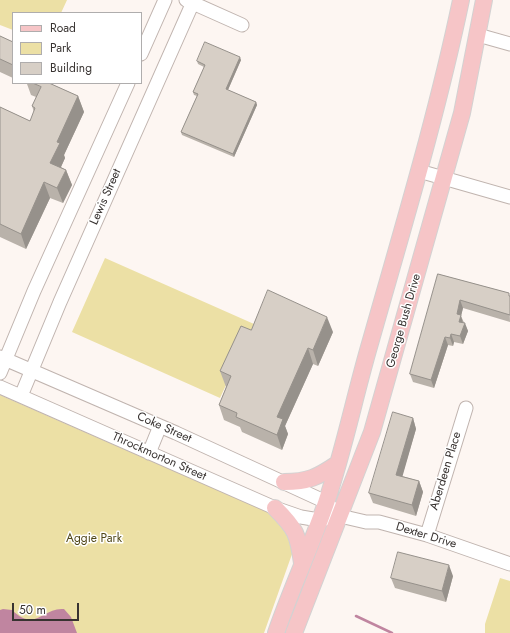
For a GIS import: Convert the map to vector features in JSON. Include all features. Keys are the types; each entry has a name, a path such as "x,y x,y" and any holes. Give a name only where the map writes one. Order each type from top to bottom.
{"main road":[{"path":"276,633 326,502 357,386 419,171 448,62 461,0"},
{"name":"George Bush Drive","path":"294,633 372,432 462,112 484,0"},
{"path":"284,482 302,482 318,477 337,464"},
{"path":"275,508 290,522 298,536 302,564"}],"street":[{"path":"142,52 165,0"},
{"path":"191,1 242,25"},
{"name":"Lewis Street","path":"21,396 60,302 191,1"},
{"path":"478,35 510,44"},
{"path":"0,373 3,358 128,84"},
{"path":"419,171 510,197"},
{"name":"Coke Street","path":"3,358 284,482 326,502 340,516"},
{"name":"Throckmorton Street","path":"0,387 275,508 302,518 319,520 340,516"},
{"name":"Aberdeen Place","path":"427,535 466,408"},
{"path":"149,453 160,426"},
{"name":"Dexter Drive","path":"340,516 366,522 379,522 427,535 510,564"}],"green space":[{"path":"0,0 67,0 61,12 12,12 12,30 0,25"},
{"path":"105,258 254,324 220,398 72,332"},
{"name":"Aggie Park","path":"0,395 272,514 297,540 264,633 0,633"},
{"path":"500,578 510,581 510,633 485,633 485,624"}],"shaded area":[{"path":"56,609 64,609 71,617 77,633 0,633 0,610 12,610 27,619 33,619"}],"building":[{"path":"0,36 12,42 12,65 0,59"},
{"path":"205,42 240,57 226,89 256,102 233,154 181,132 198,94 193,92 205,65 197,61"},
{"path":"35,84 51,84 78,96 57,142 60,143 50,163 66,170 57,188 44,182 21,234 0,224 0,107 30,121 35,108 32,106 41,87"},
{"path":"438,274 509,293 510,315 460,300 457,314 461,315 459,322 465,323 460,336 451,334 450,338 445,337 431,380 410,374"},
{"path":"268,290 327,317 313,350 308,348 277,417 283,419 277,435 236,417 237,413 219,405 231,376 220,371 241,326 251,330"},
{"path":"393,412 413,418 396,475 419,481 412,505 369,493"},
{"path":"398,552 449,565 442,591 391,578"}],"waterway":[{"path":"356,616 392,633"}]}
